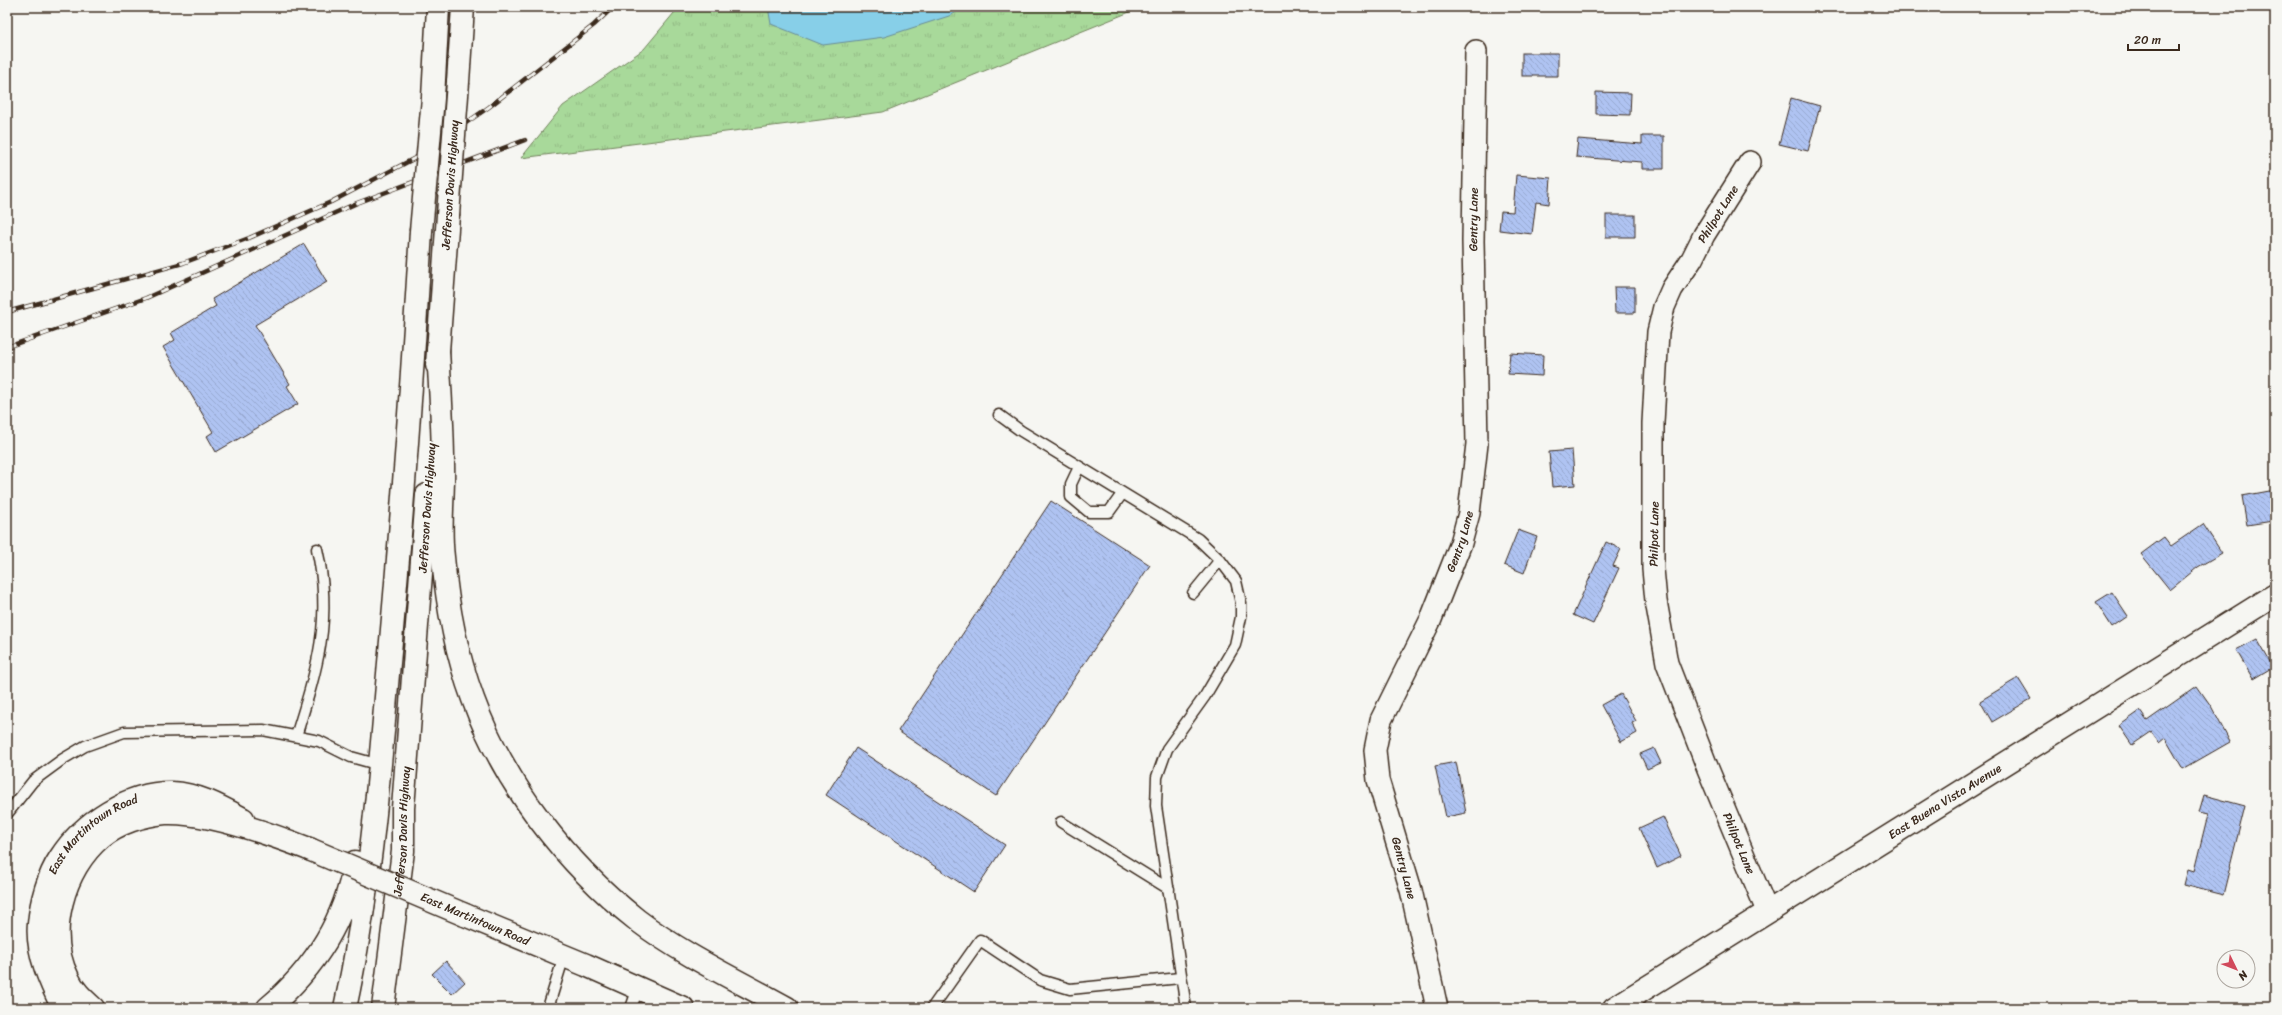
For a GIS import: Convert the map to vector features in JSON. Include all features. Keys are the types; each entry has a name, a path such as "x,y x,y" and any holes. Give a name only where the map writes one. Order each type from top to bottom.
{"main road":[{"name":"Jefferson Davis Highway","path":"345,1008 358,937 380,769 394,607 421,231 433,98 438,7"},
{"name":"Jefferson Davis Highway","path":"383,1008 402,851 403,808 463,7"},
{"path":"438,350 443,466 440,516 447,593 464,670 473,700 489,735 528,803 560,847 611,898 676,947 787,1008"},
{"name":"East Buena Vista Avenue","path":"1614,1008 2275,595"},
{"path":"268,1008 303,976 324,948 334,928 352,883 362,826 380,769"},
{"name":"East Martintown Road","path":"63,1008 44,963 38,925 45,892 60,858 95,821 116,807 137,798 171,793 191,796 222,807 267,832 564,956 683,1008"},
{"name":"East Martintown Road","path":"93,1008 78,995 67,978 58,932 58,917 74,872 84,856 101,838 132,820 165,814 187,815 267,832"}],"street":[{"name":"Gentry Lane","path":"1437,1008 1411,890 1378,780 1375,750 1381,720 1448,581 1461,543 1472,491 1476,444 1473,241 1476,51"},
{"name":"Philpot Lane","path":"1750,162 1672,289 1664,307 1658,332 1653,423 1653,569 1656,601 1667,664 1767,911"}],"lane":[{"path":"999,415 1021,431 1122,494 1198,539 1220,560 1236,581 1242,617 1239,632 1228,658 1205,696 1167,749 1157,776 1156,806 1180,978 1186,1008"},
{"path":"1079,467 1071,484 1071,497 1089,512 1109,512 1122,494"},
{"path":"296,736 319,656 323,634 324,589 317,549"},
{"path":"1193,593 1220,560"},
{"path":"7,814 33,781 63,759 85,746 124,732 264,730 319,741 380,769"},
{"path":"1061,822 1168,889"},
{"path":"932,1008 980,940 1040,980 1070,989 1180,978"},
{"path":"548,1008 564,956"},
{"path":"631,1008 638,988"}],"green space":[{"path":"679,7 1142,7 883,112 521,158 563,106 644,49"}],"water":[{"path":"768,7 965,7 949,16 884,37 823,45 771,24"}],"building":[{"path":"1522,53 1558,53 1558,76 1522,76"},
{"path":"1596,92 1631,93 1630,115 1596,114"},
{"path":"1791,98 1820,106 1808,151 1779,144"},
{"path":"1642,136 1664,136 1664,169 1642,169 1642,162 1576,157 1578,139 1642,144"},
{"path":"1516,175 1551,178 1549,204 1536,202 1532,234 1499,230 1501,211 1513,212"},
{"path":"1606,215 1635,215 1635,237 1606,237"},
{"path":"304,244 327,282 255,325 290,384 287,386 298,404 216,452 207,436 213,432 163,347 175,340 171,333 216,306 212,299"},
{"path":"1614,287 1635,287 1635,313 1615,313"},
{"path":"1510,353 1543,355 1542,376 1508,374"},
{"path":"1572,450 1575,485 1552,487 1549,452"},
{"path":"2275,490 2275,510 2271,511 2273,521 2247,525 2242,496"},
{"path":"1051,501 1150,565 996,796 898,731"},
{"path":"2203,524 2222,553 2198,567 2170,590 2141,554 2164,537 2171,546"},
{"path":"1518,530 1537,537 1524,573 1504,565"},
{"path":"1606,542 1621,549 1613,566 1619,568 1593,624 1573,615"},
{"path":"2112,592 2128,616 2112,627 2096,602"},
{"path":"2257,639 2273,667 2253,679 2236,650"},
{"path":"2018,678 2031,699 1992,722 1980,701"},
{"path":"2197,686 2211,706 2230,742 2183,769 2165,738 2159,743 2151,732 2132,745 2119,726 2140,711 2147,721"},
{"path":"1621,694 1636,721 1632,723 1637,733 1621,742 1601,705"},
{"path":"856,748 1005,845 974,892 826,795"},
{"path":"1654,748 1661,763 1647,769 1640,754"},
{"path":"1456,762 1466,813 1446,817 1435,766"},
{"path":"2204,795 2245,806 2223,895 2184,885 2188,869 2194,871 2208,814 2199,812"},
{"path":"1663,817 1681,856 1657,868 1639,828"},
{"path":"446,961 465,982 452,994 432,974"}],"railway":[{"path":"7,312 183,263 249,238 331,202 417,157 489,107 594,25 613,7"},
{"path":"7,347 146,298 357,203 525,140"}]}
